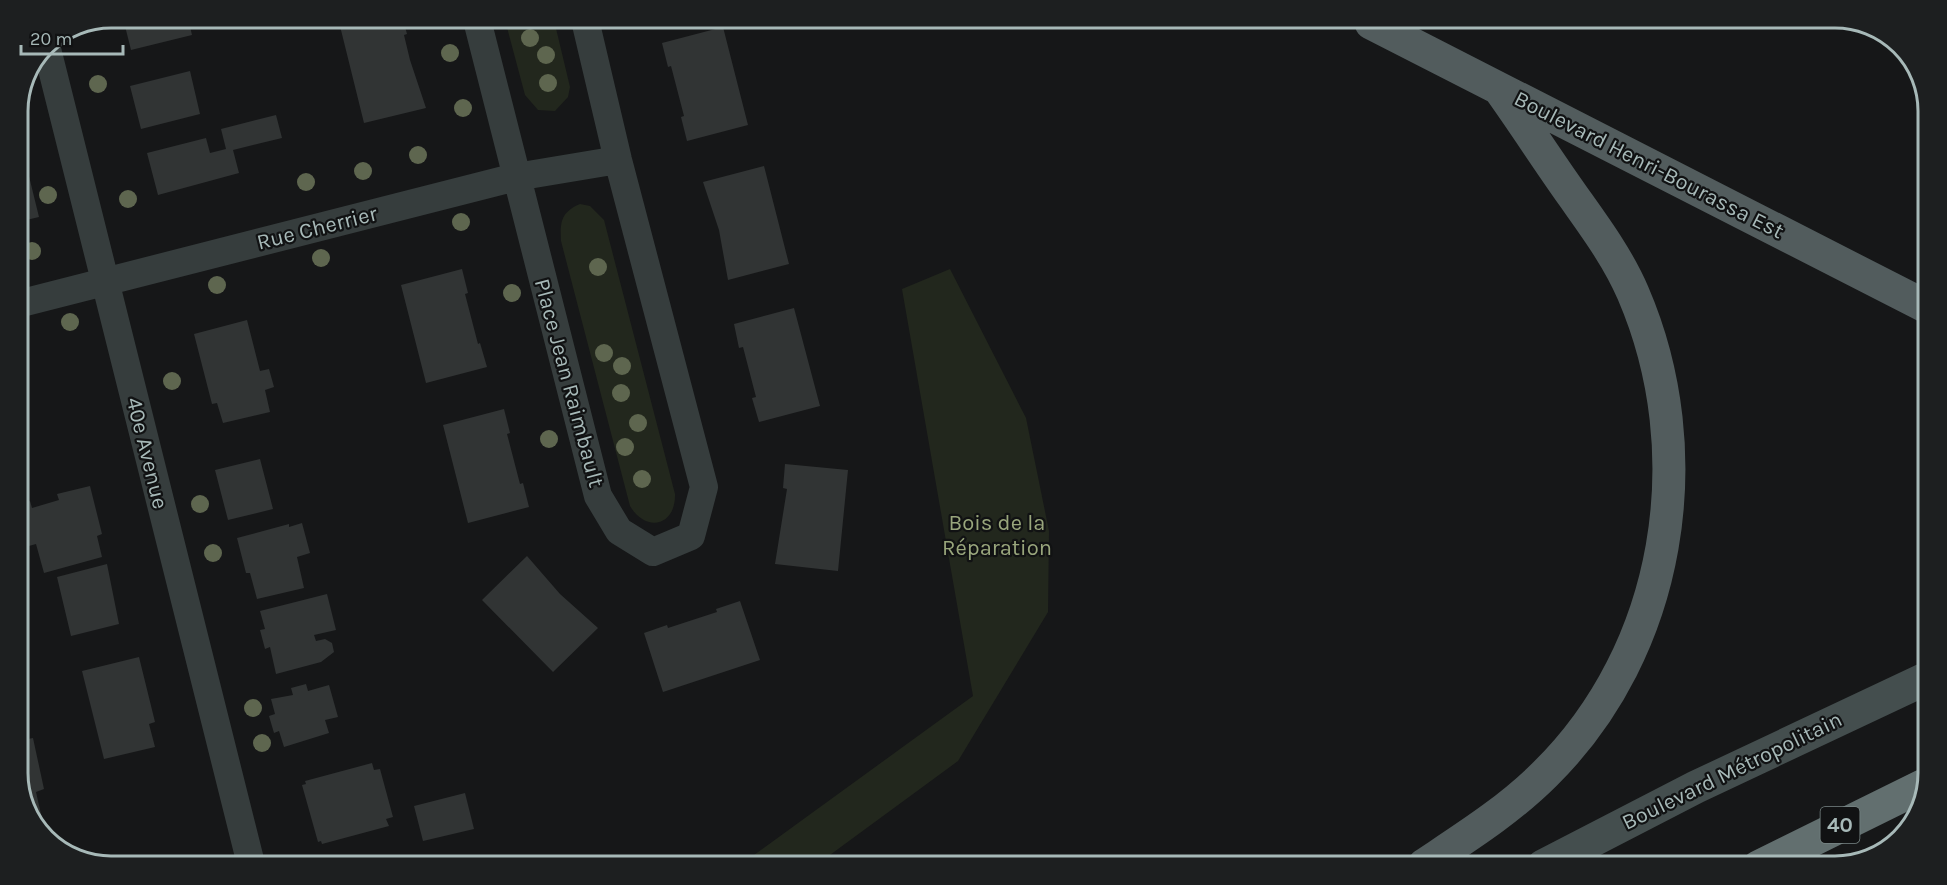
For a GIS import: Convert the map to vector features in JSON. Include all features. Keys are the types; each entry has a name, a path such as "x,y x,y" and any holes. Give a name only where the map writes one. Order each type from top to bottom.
{"highway":[{"name":"40","path":"1780,856 1917,788"}],"main road":[{"name":"Boulevard Henri-Bourassa Est","path":"1381,28 1918,302"},
{"path":"1437,856 1516,800 1546,773 1593,716 1612,686 1642,621 1654,585 1667,519 1670,450 1667,418 1653,354 1633,292 1606,244 1500,90"},
{"name":"Boulevard Métropolitain","path":"1562,856 1696,787 1918,682"}],"street":[{"name":"Place Jean Raimbault","path":"479,28 598,496 619,531 653,552 691,536 704,488 618,160 587,28"},
{"name":"40e Avenue","path":"49,58 249,856"},
{"name":"Rue Cherrier","path":"29,301 516,177 618,160"}],"green space":[{"path":"507,28 556,28 570,87 568,97 555,111 538,110 525,95"},
{"path":"580,204 590,206 604,220 675,494 671,513 659,522 652,523 644,520 630,506 561,241 561,228 565,214"},
{"name":"Bois de la Réparation","path":"950,269 1026,418 1049,531 1048,612 958,761 829,856 753,856 973,696 902,289"}],"building":[{"path":"126,28 190,28 192,35 131,50"},
{"path":"340,28 405,28 407,34 404,35 410,60 426,108 364,123"},
{"path":"723,28 748,125 687,141 681,117 684,116 671,66 668,67 662,43"},
{"path":"190,71 200,114 141,129 130,86"},
{"path":"276,115 282,138 233,150 239,173 158,195 147,153 206,138 210,153 226,149 221,129"},
{"path":"764,166 789,264 728,280 719,230 703,182"},
{"path":"29,176 39,217 29,219"},
{"path":"462,269 468,293 465,294 478,344 480,343 487,367 426,383 401,285"},
{"path":"794,308 820,406 759,422 752,398 756,397 743,347 739,348 734,324"},
{"path":"247,320 260,371 269,369 274,387 265,390 270,412 223,423 217,403 212,404 194,334"},
{"path":"504,409 510,433 507,434 520,484 523,483 529,507 468,523 443,425"},
{"path":"260,459 273,509 228,520 215,470"},
{"path":"785,464 848,470 838,571 775,564 787,489 783,488"},
{"path":"90,486 102,534 97,536 102,557 44,573 36,544 29,546 29,501 32,508 59,500 57,494"},
{"path":"302,523 310,553 297,557 304,588 257,599 250,573 246,573 237,538 289,524 289,527"},
{"path":"527,556 560,594 598,628 553,672 482,600"},
{"path":"107,564 119,624 71,636 57,577"},
{"path":"327,594 336,630 314,635 316,641 325,639 332,643 334,652 321,662 276,674 270,647 265,649 260,630 265,629 260,611"},
{"path":"740,601 760,660 663,692 644,633 667,625 668,628 717,612 716,609"},
{"path":"139,657 155,722 149,724 155,747 104,759 82,671"},
{"path":"306,684 308,691 329,685 338,717 325,720 329,733 284,747 279,731 274,733 269,716 275,714 271,699 293,695 291,688"},
{"path":"33,738 44,789 36,792 42,818 30,790 29,739"},
{"path":"372,763 374,770 380,769 393,817 386,819 389,826 322,844 321,841 318,842 302,785 306,784 305,781"},
{"path":"465,793 474,829 423,841 414,806"}]}
